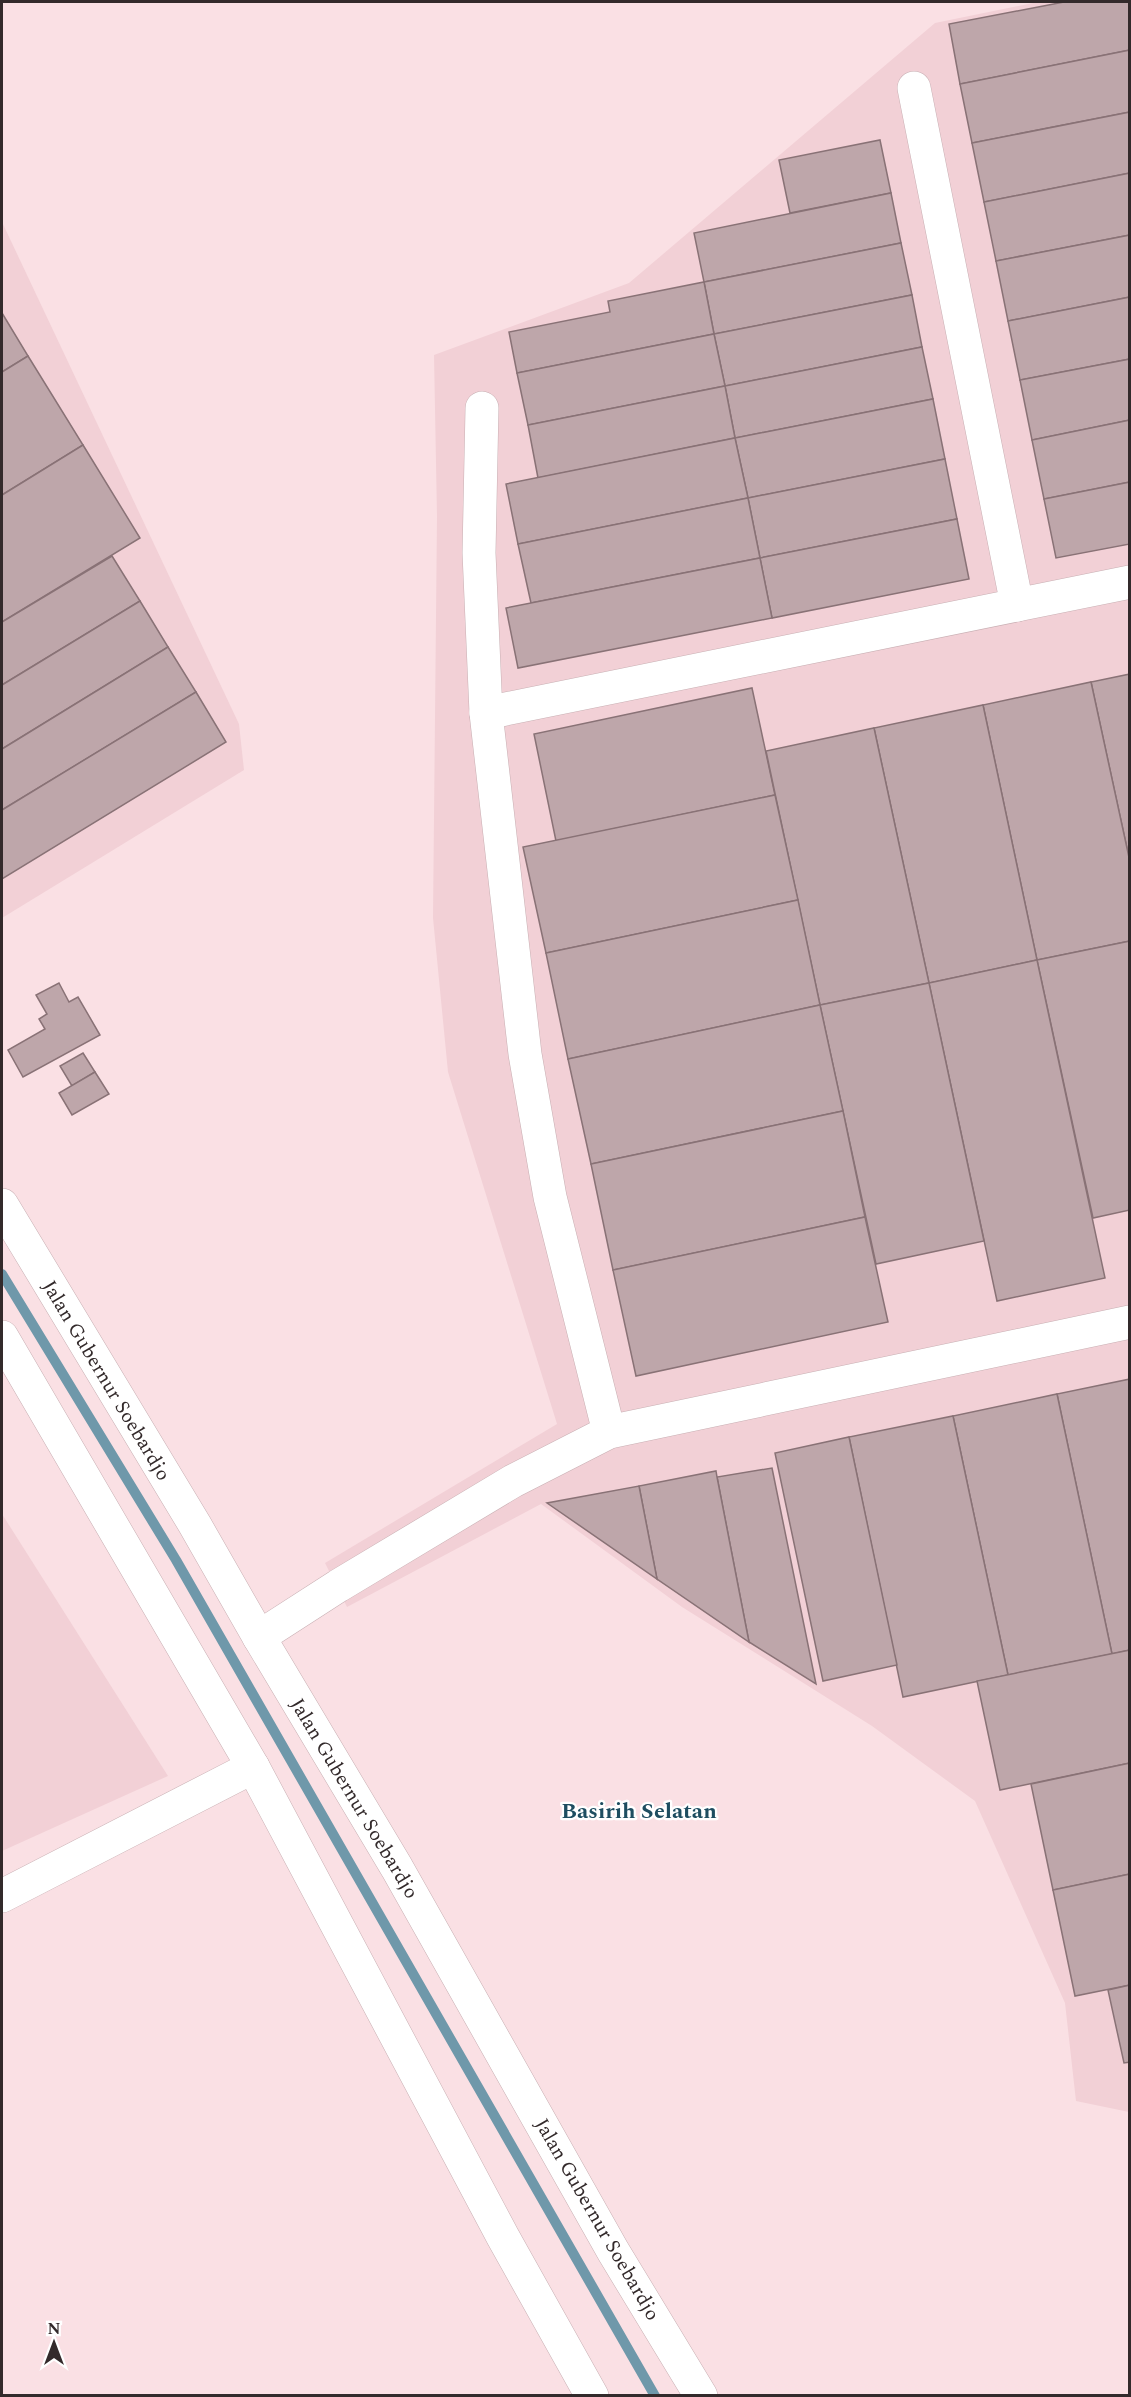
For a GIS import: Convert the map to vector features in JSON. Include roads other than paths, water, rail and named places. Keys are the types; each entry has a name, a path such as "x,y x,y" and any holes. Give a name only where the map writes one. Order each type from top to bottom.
{"main road":[{"path":"914,88 1017,605"},
{"path":"482,408 479,553 486,714 525,1054 550,1197 609,1432"},
{"path":"486,714 1130,582"},
{"name":"Jalan Gubernur Soebardjo","path":"2,1205 195,1525 397,1868 614,2251 701,2396"},
{"path":"259,1637 338,1586 513,1481 609,1432 1130,1322"},
{"path":"2,1337 253,1767 503,2237 592,2396"},
{"path":"2,1896 253,1767"}],"waterway":[{"path":"2,1274 176,1560 655,2396"}],"district":[{"name":"Basirih Selatan","path":"639,1810"}]}
